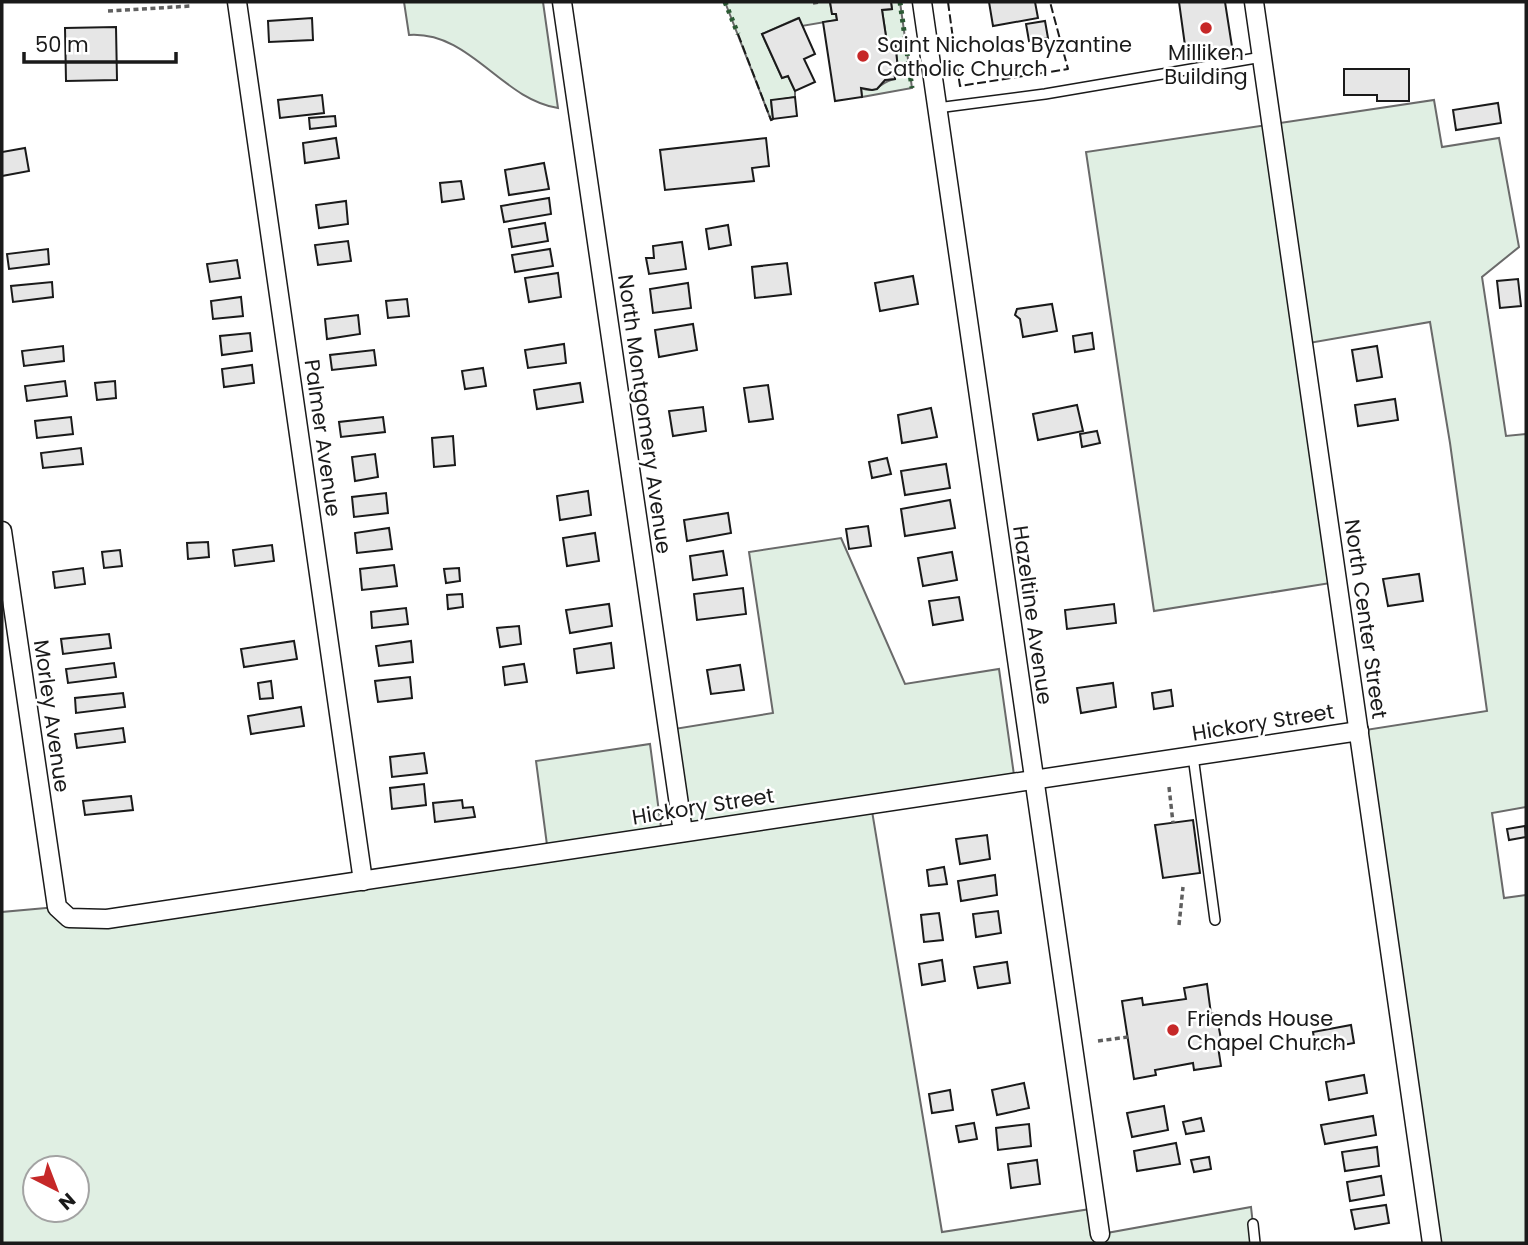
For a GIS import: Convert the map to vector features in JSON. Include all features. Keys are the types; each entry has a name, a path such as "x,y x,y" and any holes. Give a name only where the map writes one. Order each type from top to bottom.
{"street":[{"name":"Palmer Avenue","path":"237,2 363,881"},
{"name":"North Montgomery Avenue","path":"562,2 683,832"},
{"name":"Hazeltine Avenue","path":"922,2 1100,1234"},
{"name":"North Center Street","path":"1254,2 1432,1243"},
{"name":"Morley Avenue","path":"2,531 57,907"},
{"name":"Hickory Street","path":"57,907 69,918 107,919 1359,731"}],"lane":[{"path":"937,108 1045,94 1262,57"},
{"path":"1193,756 1215,920"},
{"path":"1253,1224 1255,1243"}],"path":[{"path":"813,3 819,2"},
{"path":"108,11 191,6"},
{"path":"1169,787 1173,823"},
{"path":"1179,925 1182,887"},
{"path":"1098,1041 1128,1037"}],"green space":[{"path":"404,2 543,2 558,108 519,92 450,43 431,37 409,35"},
{"path":"725,2 830,2 832,14 836,14 837,20 802,26 798,18 762,34 782,78 788,76 795,91 795,97 771,101 771,120"},
{"path":"891,2 900,2 912,88 862,97 861,88 872,90 895,79 894,69 898,68 895,43 887,43 882,10 892,9"},
{"path":"1434,100 1442,147 1499,138 1519,247 1482,277 1506,436 1526,434 1526,807 1492,813 1504,898 1526,895 1526,1243 1432,1243 1359,731 1487,711 1450,443 1430,322 1303,344 1337,582 1154,611 1086,152"},
{"path":"841,538 905,684 999,669 1014,775 871,805 942,1232 1097,1208 1101,1234 1251,1207 1255,1243 2,1243 2,912 57,907 69,918 682,832 668,730 773,713 749,552"},
{"path":"650,744 661,827 547,845 536,761"}],"building":[{"name":"Saint Nicholas Byzantine Catholic Church","path":"830,2 891,2 892,9 882,10 887,43 895,42 898,69 894,69 895,79 885,80 877,89 861,88 862,97 835,101 823,22 837,20 836,14 832,14"},
{"path":"989,2 1035,2 1038,18 993,26"},
{"name":"Milliken Building","path":"1179,2 1225,2 1233,53 1187,60"},
{"path":"312,18 313,40 269,42 268,21"},
{"path":"799,18 815,54 804,59 815,82 795,91 788,76 782,78 762,34"},
{"path":"1045,21 1048,38 1029,41 1026,24"},
{"path":"116,27 117,80 66,81 65,28"},
{"path":"1344,69 1409,69 1409,101 1377,101 1377,95 1344,95"},
{"path":"322,95 324,113 280,118 278,100"},
{"path":"795,97 797,116 773,119 771,100"},
{"path":"1498,103 1501,123 1456,130 1453,110"},
{"path":"335,116 336,126 310,129 309,118"},
{"path":"336,138 339,158 305,163 303,143"},
{"path":"766,138 769,166 752,168 754,181 665,190 660,150"},
{"path":"25,148 29,171 2,176 2,152"},
{"path":"544,163 549,189 509,195 505,170"},
{"path":"461,181 464,199 442,202 440,183"},
{"path":"549,198 551,214 504,222 501,206"},
{"path":"346,201 348,224 319,228 316,205"},
{"path":"545,223 548,241 512,247 509,229"},
{"path":"728,225 731,245 709,249 706,229"},
{"path":"348,241 351,261 318,265 315,245"},
{"path":"682,242 686,269 649,274 646,258 654,258 653,246"},
{"path":"48,249 49,264 9,269 7,254"},
{"path":"550,249 553,266 515,272 512,255"},
{"path":"237,260 240,278 210,282 207,264"},
{"path":"787,263 791,294 755,298 752,267"},
{"path":"558,273 561,297 529,302 525,278"},
{"path":"913,276 918,304 880,311 875,283"},
{"path":"1518,279 1521,306 1500,308 1497,281"},
{"path":"52,282 53,297 13,302 11,286"},
{"path":"688,283 691,308 653,313 650,289"},
{"path":"241,297 243,316 213,319 211,301"},
{"path":"407,299 409,316 388,318 386,301"},
{"path":"1052,304 1057,331 1023,337 1020,319 1015,315 1017,309"},
{"path":"358,315 360,334 327,339 325,319"},
{"path":"693,324 697,350 659,357 655,330"},
{"path":"250,333 252,351 222,355 220,336"},
{"path":"1092,333 1094,349 1075,352 1073,336"},
{"path":"564,344 566,363 528,368 525,350"},
{"path":"63,346 64,361 24,366 22,351"},
{"path":"1377,346 1382,377 1357,381 1352,350"},
{"path":"374,350 376,365 332,370 330,355"},
{"path":"252,365 254,383 224,387 222,369"},
{"path":"483,368 486,386 465,389 462,371"},
{"path":"65,381 67,396 27,401 25,386"},
{"path":"115,381 116,398 97,400 95,383"},
{"path":"580,383 583,402 537,409 534,390"},
{"path":"768,385 773,419 749,422 744,388"},
{"path":"1395,399 1398,420 1358,426 1355,405"},
{"path":"1077,405 1083,431 1038,440 1033,414"},
{"path":"703,407 706,431 673,436 669,411"},
{"path":"931,408 937,437 902,443 898,415"},
{"path":"71,417 73,434 37,438 35,421"},
{"path":"383,417 385,432 341,437 339,422"},
{"path":"1097,431 1100,443 1082,447 1080,434"},
{"path":"453,436 455,465 434,467 432,438"},
{"path":"81,448 83,464 43,468 41,453"},
{"path":"375,454 378,477 355,481 352,457"},
{"path":"887,458 891,474 872,478 869,462"},
{"path":"946,464 950,488 905,495 901,471"},
{"path":"588,491 591,515 560,520 557,496"},
{"path":"386,493 388,513 354,517 352,497"},
{"path":"950,500 955,528 905,536 901,509"},
{"path":"728,513 731,533 687,541 684,520"},
{"path":"868,526 871,546 849,549 846,529"},
{"path":"389,528 392,549 357,553 355,533"},
{"path":"595,533 599,561 567,566 563,538"},
{"path":"208,542 209,557 188,559 187,543"},
{"path":"272,545 274,561 235,566 233,550"},
{"path":"120,550 122,566 104,568 102,552"},
{"path":"723,551 727,575 693,580 690,556"},
{"path":"952,552 957,580 923,586 918,558"},
{"path":"394,565 397,586 362,590 360,569"},
{"path":"83,568 85,584 55,588 53,572"},
{"path":"459,568 460,581 446,583 444,569"},
{"path":"1419,574 1423,601 1388,606 1383,579"},
{"path":"743,588 746,614 697,620 694,594"},
{"path":"462,594 463,607 448,609 447,595"},
{"path":"959,597 963,620 933,625 929,601"},
{"path":"609,604 612,626 570,633 566,610"},
{"path":"1114,604 1116,623 1067,629 1065,610"},
{"path":"406,608 408,624 372,628 371,612"},
{"path":"519,626 521,644 500,647 497,628"},
{"path":"109,634 111,648 63,654 61,639"},
{"path":"294,641 297,659 244,667 241,649"},
{"path":"411,641 413,662 379,666 376,646"},
{"path":"611,643 614,668 577,673 574,649"},
{"path":"114,663 116,677 68,683 66,669"},
{"path":"524,664 527,682 505,685 503,667"},
{"path":"740,665 744,690 711,694 707,670"},
{"path":"410,677 412,698 378,702 375,681"},
{"path":"271,681 273,698 260,699 258,683"},
{"path":"1113,683 1116,707 1081,713 1077,688"},
{"path":"1171,690 1173,706 1154,709 1152,693"},
{"path":"123,693 125,707 76,713 75,698"},
{"path":"301,707 304,726 251,734 248,716"},
{"path":"123,728 125,742 77,748 75,734"},
{"path":"424,753 427,773 392,777 390,757"},
{"path":"424,784 426,805 392,809 390,788"},
{"path":"131,796 133,810 85,815 83,801"},
{"path":"462,800 463,808 473,807 475,817 435,822 433,803"},
{"path":"1193,820 1200,873 1163,878 1155,825"},
{"path":"1525,826 1526,837 1509,840 1507,829"},
{"path":"987,835 990,859 960,864 956,839"},
{"path":"944,867 947,884 929,886 927,870"},
{"path":"995,875 997,895 961,901 958,881"},
{"path":"998,911 1001,933 976,937 973,914"},
{"path":"939,913 943,940 924,942 921,915"},
{"path":"942,960 945,981 922,985 919,964"},
{"path":"1007,962 1010,983 978,988 974,967"},
{"name":"Friends House Chapel Church","path":"1207,984 1211,1014 1216,1013 1221,1039 1217,1040 1221,1066 1194,1070 1193,1063 1155,1070 1156,1075 1134,1079 1122,1001 1142,998 1143,1005 1186,999 1184,988"},
{"path":"1351,1025 1354,1043 1316,1050 1313,1032"},
{"path":"1364,1075 1367,1093 1329,1100 1326,1082"},
{"path":"1024,1083 1029,1108 997,1115 992,1090"},
{"path":"950,1090 953,1110 932,1113 929,1094"},
{"path":"1164,1106 1168,1130 1132,1137 1127,1113"},
{"path":"1373,1116 1376,1135 1325,1144 1321,1125"},
{"path":"1201,1118 1204,1131 1186,1134 1183,1122"},
{"path":"974,1123 977,1139 959,1142 956,1126"},
{"path":"1029,1124 1031,1146 998,1150 996,1128"},
{"path":"1176,1143 1180,1164 1137,1171 1134,1151"},
{"path":"1377,1147 1379,1166 1345,1171 1342,1152"},
{"path":"1209,1157 1211,1169 1194,1172 1191,1160"},
{"path":"1037,1160 1040,1184 1011,1188 1008,1164"},
{"path":"1381,1176 1384,1195 1350,1201 1347,1182"},
{"path":"1386,1205 1389,1223 1355,1229 1351,1210"}],"hedge":[{"path":"725,2 738,34"},
{"path":"900,2 912,88"}],"fence":[{"path":"948,2 954,46"},
{"path":"957,66 960,86 1068,69 1050,2"},
{"path":"738,34 771,120 773,119"}],"place":[{"name":"Milliken Building","path":"1206,28"},
{"name":"Saint Nicholas Byzantine Catholic Church","path":"863,56"},
{"name":"Friends House Chapel Church","path":"1173,1030"}]}
